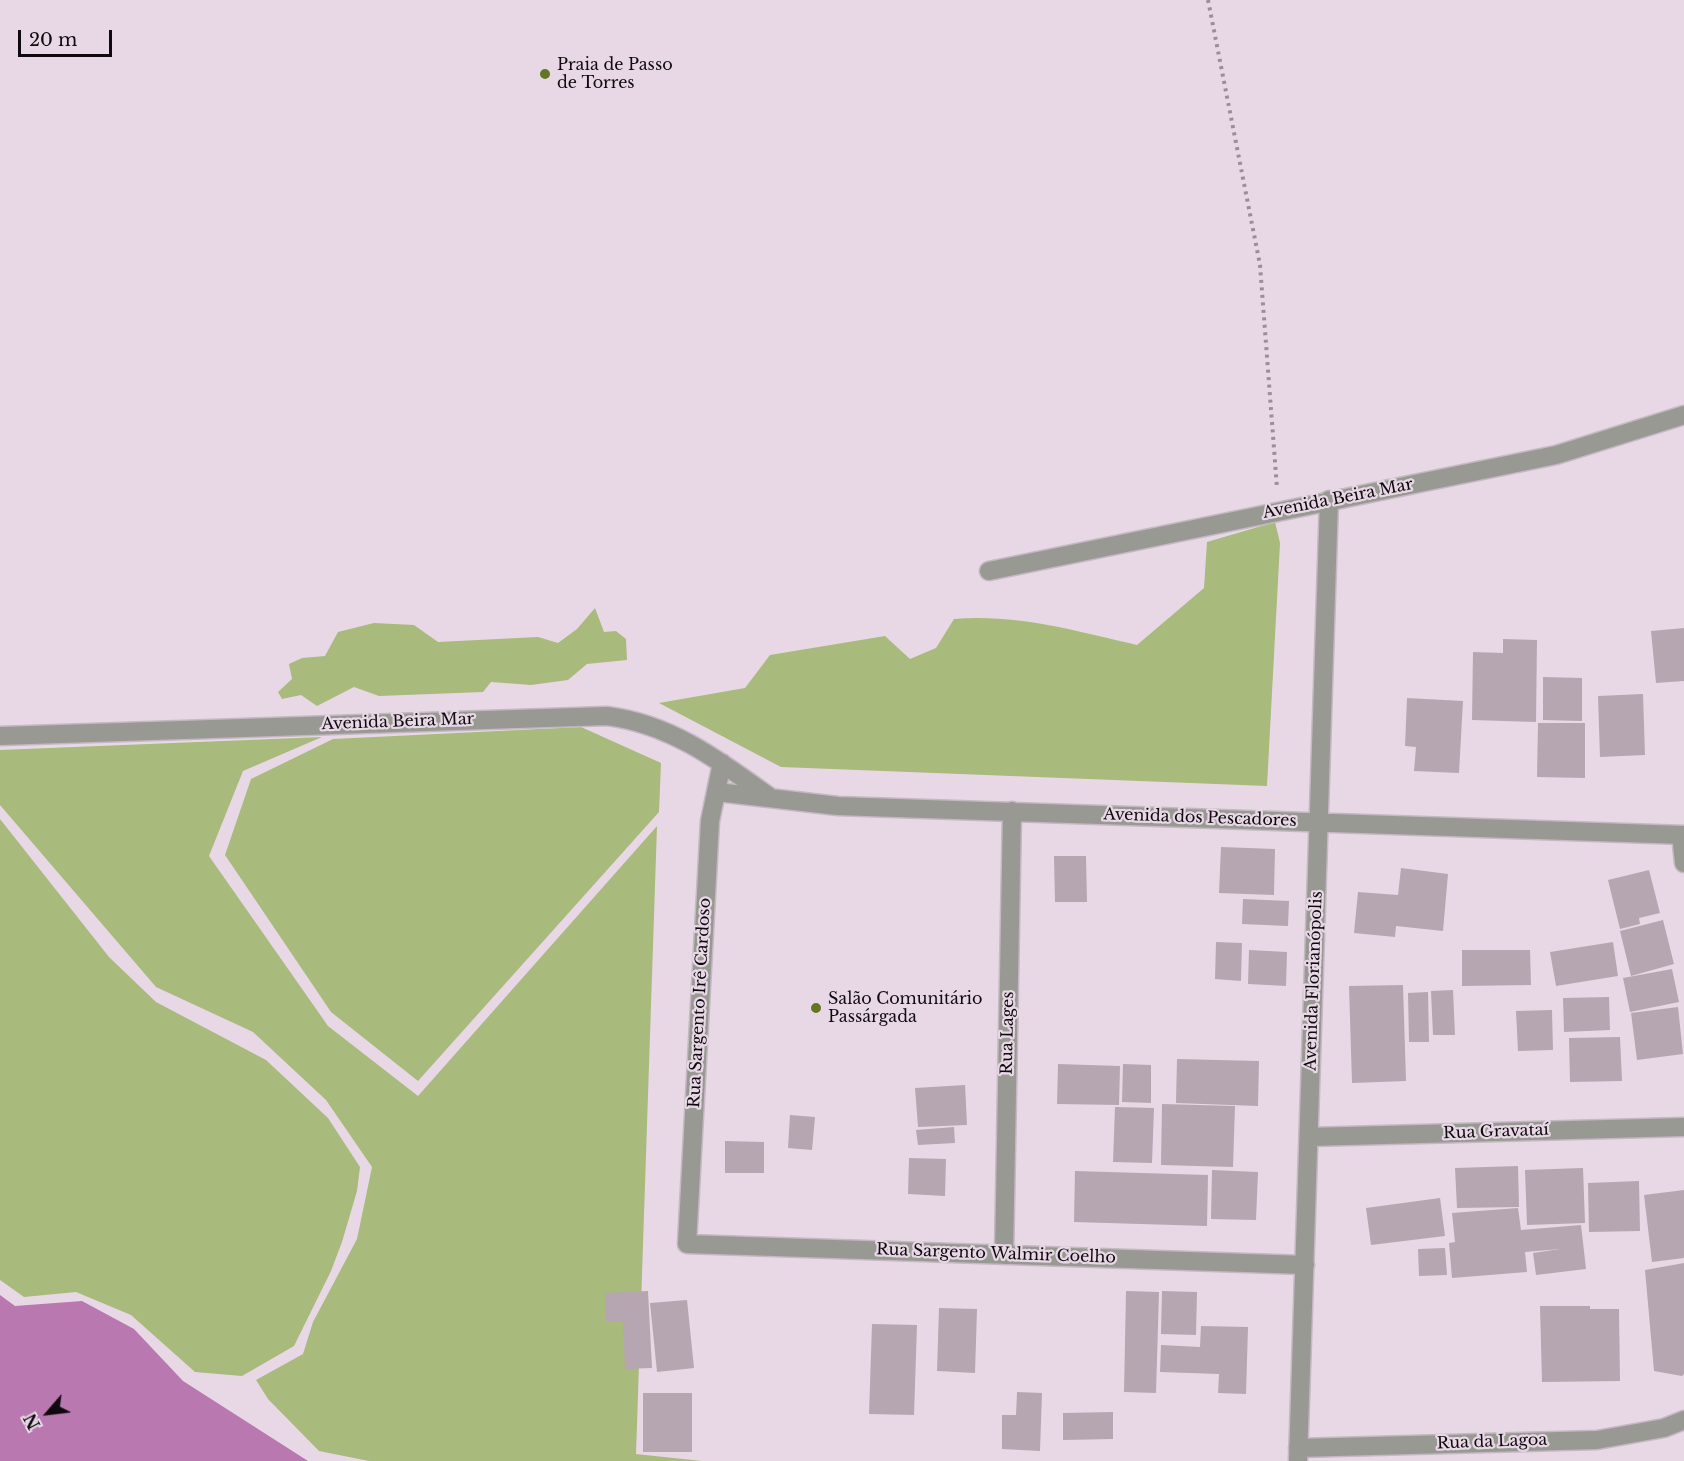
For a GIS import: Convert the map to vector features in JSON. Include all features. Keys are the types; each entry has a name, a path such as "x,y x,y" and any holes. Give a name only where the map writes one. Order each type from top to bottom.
{"street":[{"name":"Avenida Beira Mar","path":"989,571 1556,455 1684,415"},
{"name":"Avenida Florianópolis","path":"1298,1455 1329,500"},
{"name":"Avenida Beira Mar","path":"0,736 586,715 630,719 684,739 722,763 772,800"},
{"name":"Rua Sargento Irê Cardoso","path":"687,1244 710,820 722,763"},
{"name":"Avenida dos Pescadores","path":"717,792 838,806 1682,835"},
{"name":"Rua Lages","path":"1004,1255 1012,811"},
{"path":"1682,835 1684,864"},
{"name":"Rua Gravataí","path":"1309,1137 1684,1127"},
{"name":"Rua Sargento Walmir Coelho","path":"687,1244 1305,1265"},
{"name":"Rua da Lagoa","path":"1298,1455 1597,1440 1664,1428 1684,1420"}],"path":[{"path":"1208,0 1260,265 1280,510"}],"green space":[{"path":"1275,522 1280,543 1267,786 781,767 659,703 745,688 770,655 885,636 910,659 936,648 954,619 1024,621 1137,645 1204,588 1207,542"},
{"path":"595,608 604,632 616,631 626,639 627,660 587,664 568,680 531,685 491,682 483,692 379,696 354,687 317,706 301,695 282,699 278,692 292,679 289,664 302,658 325,656 338,632 374,623 414,625 438,642 538,637 558,643 577,629"},
{"path":"581,727 661,763 659,812 418,1081 331,1012 225,855 251,779 333,739"},
{"path":"322,737 243,771 209,856 328,1026 418,1096 657,826 636,1454 702,1461 369,1461 319,1451 268,1399 256,1380 303,1354 313,1322 357,1239 372,1167 326,1100 253,1032 156,987 0,805 0,750"},
{"path":"0,819 109,957 156,1002 266,1060 328,1118 360,1167 357,1191 342,1242 331,1271 294,1346 242,1376 195,1372 131,1315 76,1292 24,1297 0,1280"}],"shaded area":[{"path":"0,1295 15,1306 82,1301 134,1329 183,1381 308,1461 0,1461"}],"building":[{"path":"1684,628 1684,681 1656,683 1651,631"},
{"path":"1503,639 1537,640 1536,722 1472,720 1473,652 1503,653"},
{"path":"1543,677 1582,678 1582,721 1543,720"},
{"path":"1643,694 1645,755 1600,757 1598,696"},
{"path":"1407,698 1463,701 1459,773 1414,771 1416,747 1405,746"},
{"path":"1538,723 1585,723 1585,778 1537,777"},
{"path":"1221,847 1275,849 1274,895 1219,893"},
{"path":"1054,856 1086,856 1087,902 1055,902"},
{"path":"1401,868 1448,874 1443,931 1396,926 1395,937 1354,933 1358,892 1398,895"},
{"path":"1649,870 1660,913 1639,918 1640,924 1620,929 1608,880"},
{"path":"1243,899 1289,901 1288,926 1242,924"},
{"path":"1663,920 1674,964 1631,976 1620,931"},
{"path":"1216,942 1242,943 1241,981 1215,979"},
{"path":"1613,942 1618,976 1556,986 1550,952"},
{"path":"1249,950 1287,952 1286,986 1248,984"},
{"path":"1462,950 1530,950 1531,985 1462,986"},
{"path":"1672,969 1679,1002 1630,1012 1623,978"},
{"path":"1403,985 1406,1081 1352,1083 1349,986"},
{"path":"1453,990 1455,1035 1433,1035 1431,991"},
{"path":"1428,992 1429,1042 1409,1042 1408,993"},
{"path":"1609,997 1610,1030 1564,1032 1563,998"},
{"path":"1678,1007 1683,1054 1637,1060 1631,1013"},
{"path":"1552,1010 1553,1050 1518,1051 1516,1011"},
{"path":"1620,1037 1622,1081 1570,1082 1569,1038"},
{"path":"1177,1059 1259,1061 1258,1106 1176,1103"},
{"path":"1058,1064 1120,1066 1119,1105 1057,1104"},
{"path":"1123,1064 1151,1065 1151,1103 1122,1102"},
{"path":"965,1085 967,1125 918,1127 915,1088"},
{"path":"1162,1104 1235,1106 1233,1167 1161,1165"},
{"path":"1115,1107 1154,1108 1152,1163 1113,1162"},
{"path":"790,1115 815,1117 812,1150 788,1148"},
{"path":"954,1127 955,1143 918,1145 916,1130"},
{"path":"725,1141 764,1142 764,1173 725,1173"},
{"path":"909,1158 946,1159 945,1196 908,1194"},
{"path":"1518,1166 1519,1207 1457,1208 1455,1168"},
{"path":"1583,1168 1585,1223 1527,1225 1525,1170"},
{"path":"1212,1170 1258,1172 1256,1220 1211,1219"},
{"path":"1075,1171 1208,1175 1207,1226 1074,1222"},
{"path":"1639,1181 1640,1231 1589,1232 1588,1183"},
{"path":"1684,1190 1684,1258 1652,1262 1644,1195"},
{"path":"1440,1198 1445,1236 1371,1245 1366,1208"},
{"path":"1518,1208 1521,1230 1581,1225 1586,1269 1536,1275 1533,1253 1560,1249 1525,1252 1527,1272 1452,1278 1449,1243 1455,1242 1452,1213"},
{"path":"1445,1248 1447,1275 1419,1276 1418,1249"},
{"path":"1684,1263 1684,1374 1682,1376 1654,1371 1645,1270"},
{"path":"648,1291 652,1368 625,1369 623,1321 606,1322 605,1293"},
{"path":"1126,1291 1159,1292 1156,1393 1124,1392"},
{"path":"1162,1291 1197,1292 1196,1335 1161,1334"},
{"path":"687,1300 694,1368 657,1372 650,1303"},
{"path":"1540,1306 1590,1306 1590,1309 1619,1309 1620,1381 1542,1382"},
{"path":"939,1308 977,1309 975,1373 937,1371"},
{"path":"872,1324 917,1325 914,1415 869,1414"},
{"path":"1201,1326 1248,1327 1246,1394 1218,1393 1219,1374 1160,1372 1161,1345 1200,1347"},
{"path":"1017,1392 1042,1393 1040,1451 1002,1449 1002,1415 1016,1415"},
{"path":"643,1393 692,1393 692,1452 643,1452"},
{"path":"1113,1412 1113,1439 1063,1440 1063,1413"}],"place":[{"name":"Praia de Passo de Torres","path":"545,74"},
{"name":"Salão Comunitário Passárgada","path":"816,1008"}]}
